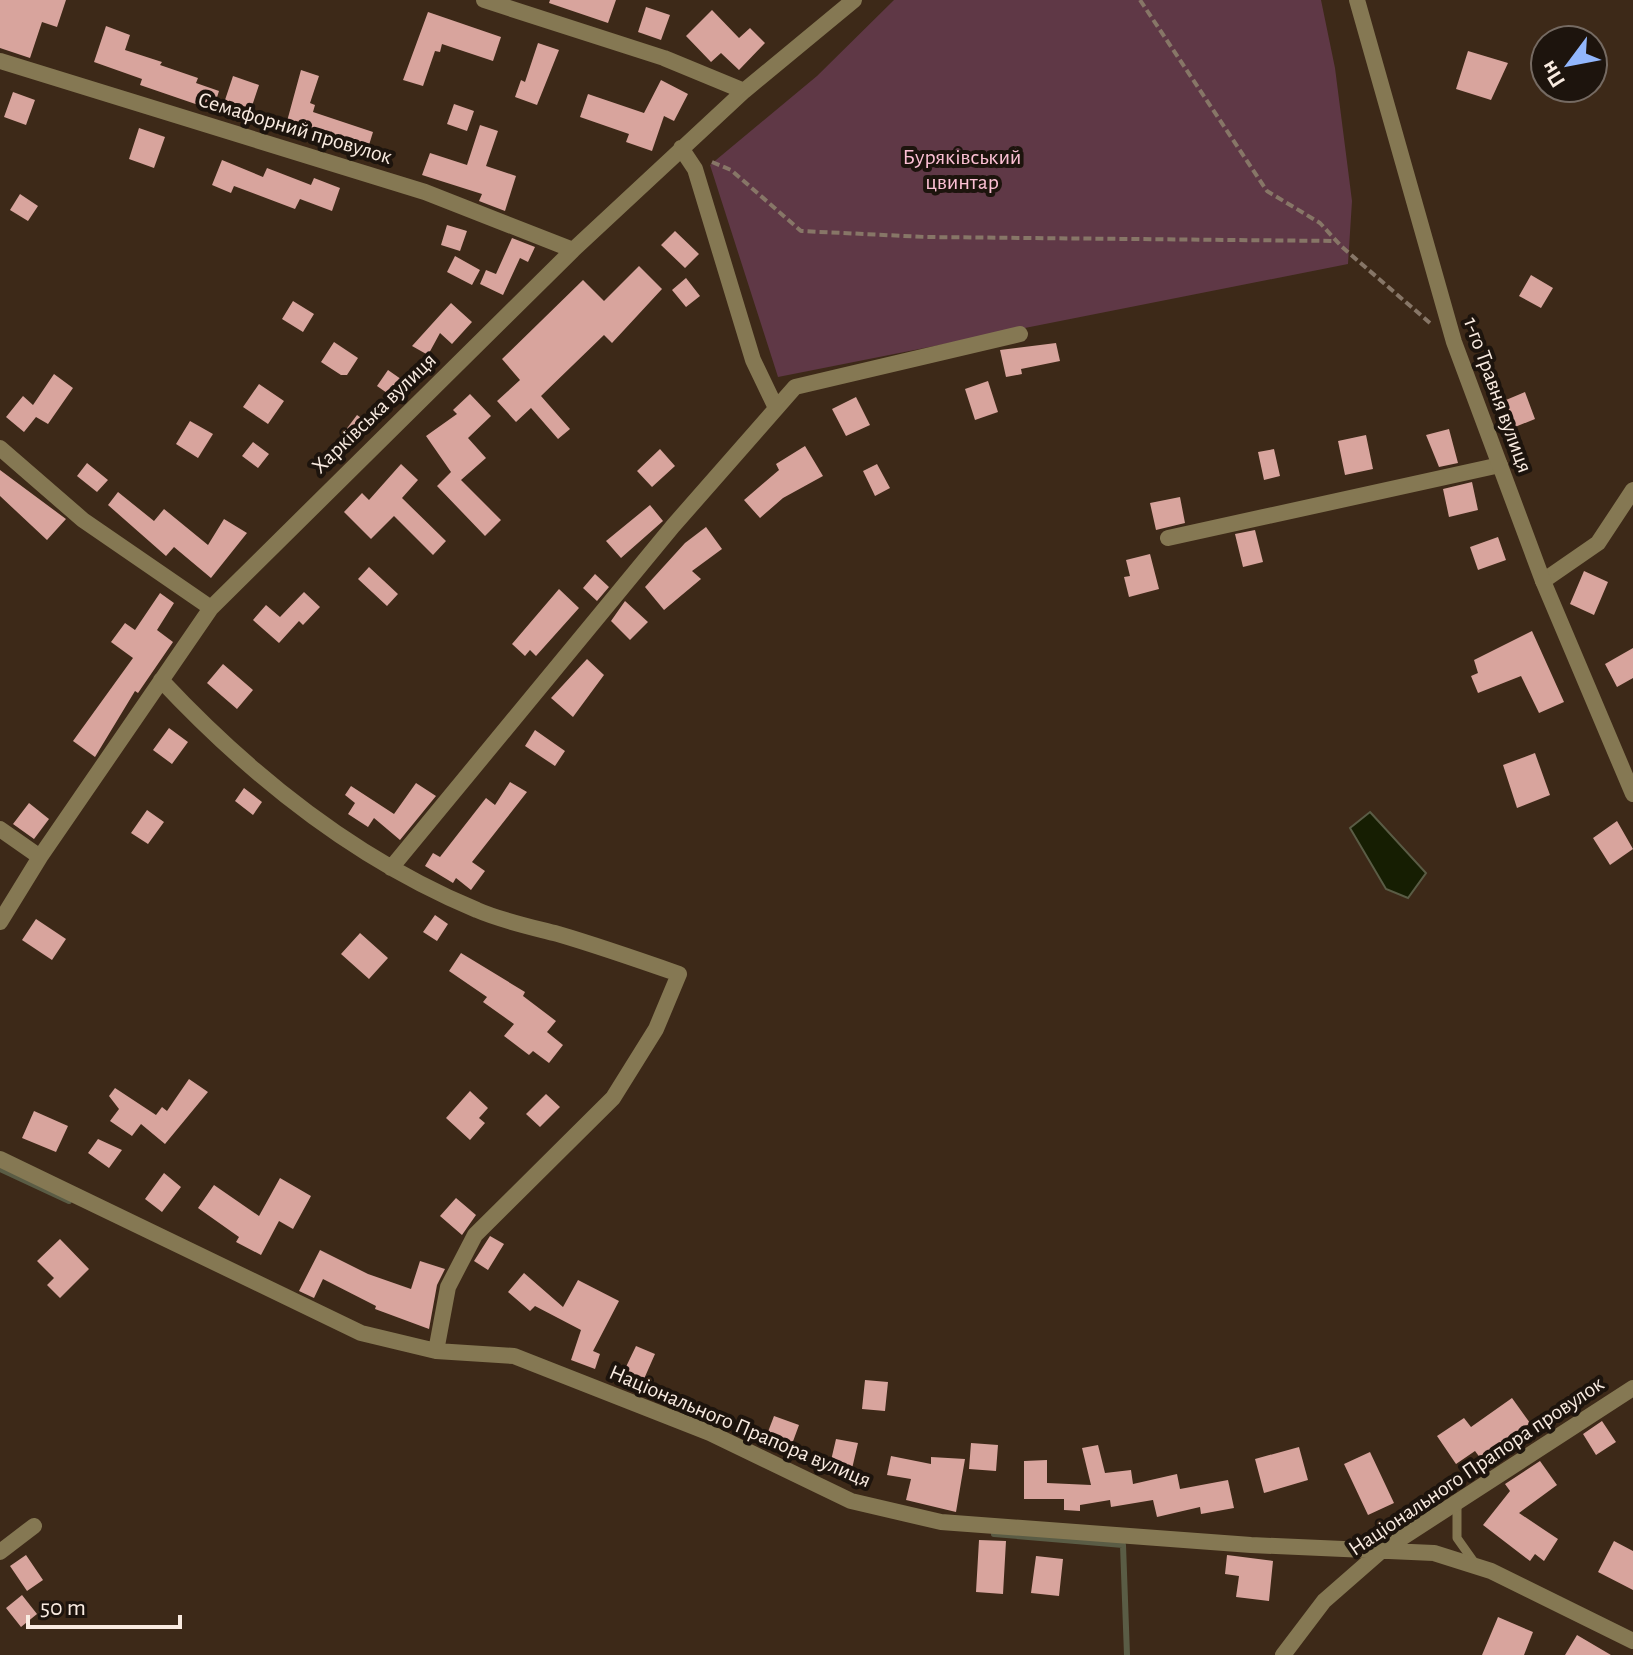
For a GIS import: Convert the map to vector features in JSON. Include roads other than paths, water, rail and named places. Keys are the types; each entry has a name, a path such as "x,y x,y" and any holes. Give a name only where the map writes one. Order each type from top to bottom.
{"street":[{"path":"484,0 664,58 744,91"},
{"name":"Харківська вулиця","path":"0,922 40,857 211,608 336,480 573,250 744,91 854,0"},
{"name":"1-го Травня вулиця","path":"1357,0 1454,342 1543,581 1633,794"},
{"name":"Семафорний провулок","path":"0,61 425,192 573,250"},
{"path":"681,148 695,169 753,360 776,408"},
{"path":"391,868 673,526 795,387 1020,334"},
{"path":"0,448 83,520 211,608"},
{"path":"1168,538 1500,465"},
{"path":"1543,581 1598,543 1633,490"},
{"path":"161,680 257,773 341,837 391,868 478,911 615,951 679,974 656,1029 613,1098 475,1235 448,1287 436,1351"},
{"path":"0,829 40,857"},
{"name":"Національного Прапора вулиця","path":"0,1159 361,1333 436,1351 514,1356 710,1433 851,1501 941,1522 1434,1553 1491,1571 1633,1641"},
{"name":"Національного Прапора провулок","path":"1283,1655 1324,1601 1380,1552 1633,1388"},
{"path":"0,1552 34,1526"}],"lane":[{"path":"1458,1501 1457,1538 1470,1559 1491,1571"}],"waterway":[{"path":"0,1169 69,1201"},
{"path":"994,1534 1123,1545 1127,1655"}],"park label":[{"name":"Буряківський цвинтар","path":"962,170"}]}
